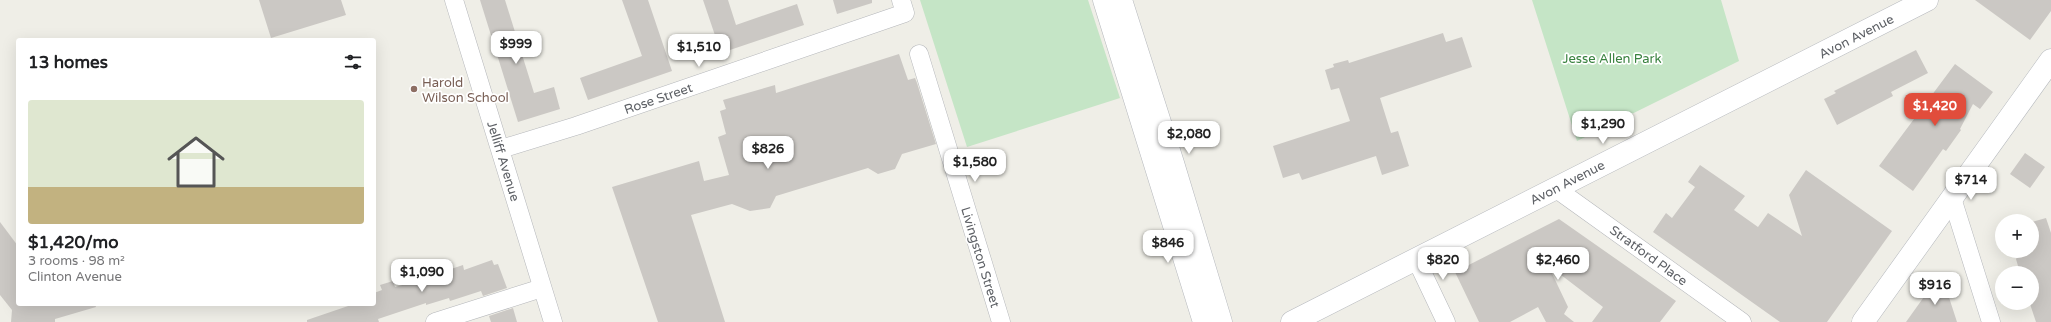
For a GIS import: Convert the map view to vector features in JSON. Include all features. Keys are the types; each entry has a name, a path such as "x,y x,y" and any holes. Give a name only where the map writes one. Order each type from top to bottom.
{"main road":[{"path":"1104,0 1204,322"},
{"path":"1121,0 1173,163 1221,322"},
{"name":"Avon Avenue","path":"1292,322 1927,0"},
{"path":"1863,322 2051,60"}],"street":[{"name":"Jelliff Avenue","path":"454,0 553,322"},
{"name":"Rose Street","path":"501,149 584,123 903,7"},
{"name":"Livingston Street","path":"918,54 1000,322"},
{"name":"Stratford Place","path":"1555,188 1742,322"},
{"path":"1952,198 1991,322"},
{"path":"1416,259 1446,322"},
{"path":"435,322 542,288"}],"green space":[{"path":"920,0 1088,0 1120,98 967,147"},
{"name":"Jesse Allen Park","path":"1532,0 1721,0 1739,61 1577,141"}],"building":[{"path":"259,0 341,0 346,15 271,38"},
{"path":"480,0 505,0 534,93 554,87 560,109 518,122"},
{"path":"622,0 648,0 672,71 588,100 580,78 642,56"},
{"path":"703,0 728,0 736,25 797,4 804,25 721,53"},
{"path":"833,0 872,0 872,3 837,14"},
{"path":"1975,0 2051,0 2051,11 2030,40"},
{"path":"1443,33 1446,42 1462,37 1472,67 1380,98 1391,133 1398,131 1409,166 1382,175 1376,156 1302,180 1299,173 1283,178 1273,146 1350,121 1339,88 1331,90 1325,70 1334,67 1333,64 1348,60 1349,63"},
{"path":"1916,50 1928,73 1891,92 1893,96 1837,125 1824,99 1836,93 1834,91"},
{"path":"899,54 908,80 915,78 936,144 902,154 895,169 878,174 868,168 776,196 770,208 750,211 732,204 691,215 725,322 658,322 612,187 699,161 704,181 729,175 718,137 726,134 720,111 726,109 723,100 775,85 776,93"},
{"path":"1955,64 1993,92 1980,109 1973,104 1960,129 1961,130 1946,151 1943,149 1913,191 1879,166"},
{"path":"2025,153 2045,167 2030,188 2010,174"},
{"path":"1700,165 1745,196 1734,210 1758,227 1768,213 1802,236 1789,195 1806,170 1892,231 1827,322 1780,322 1653,232 1666,213 1672,218 1695,187 1688,182"},
{"path":"2046,218 2051,233 2051,322 2036,322 2032,310 2039,310 2039,266 2018,266 2016,259 2039,258 2039,220"},
{"path":"1559,219 1676,301 1660,322 1592,322 1603,307 1548,265 1568,307 1564,314 1574,322 1546,322 1538,307 1510,322 1479,322 1455,272"},
{"path":"0,222 16,243 16,306 96,307 55,319 55,322 11,322 12,310 0,295"},
{"path":"492,260 494,265 498,264 507,288 483,296 481,291 450,301 449,298 426,305 426,303 378,319 379,322 307,322 307,320 348,306 376,306 376,292 382,290 380,285 393,281 395,287 424,279 423,276 435,272 436,274 463,265 464,270"},
{"path":"1936,280 1944,282 1957,322 1906,322"},
{"path":"513,308 517,322 491,322 489,316"}],"place":[{"name":"Harold Wilson School","path":"414,89"}]}
